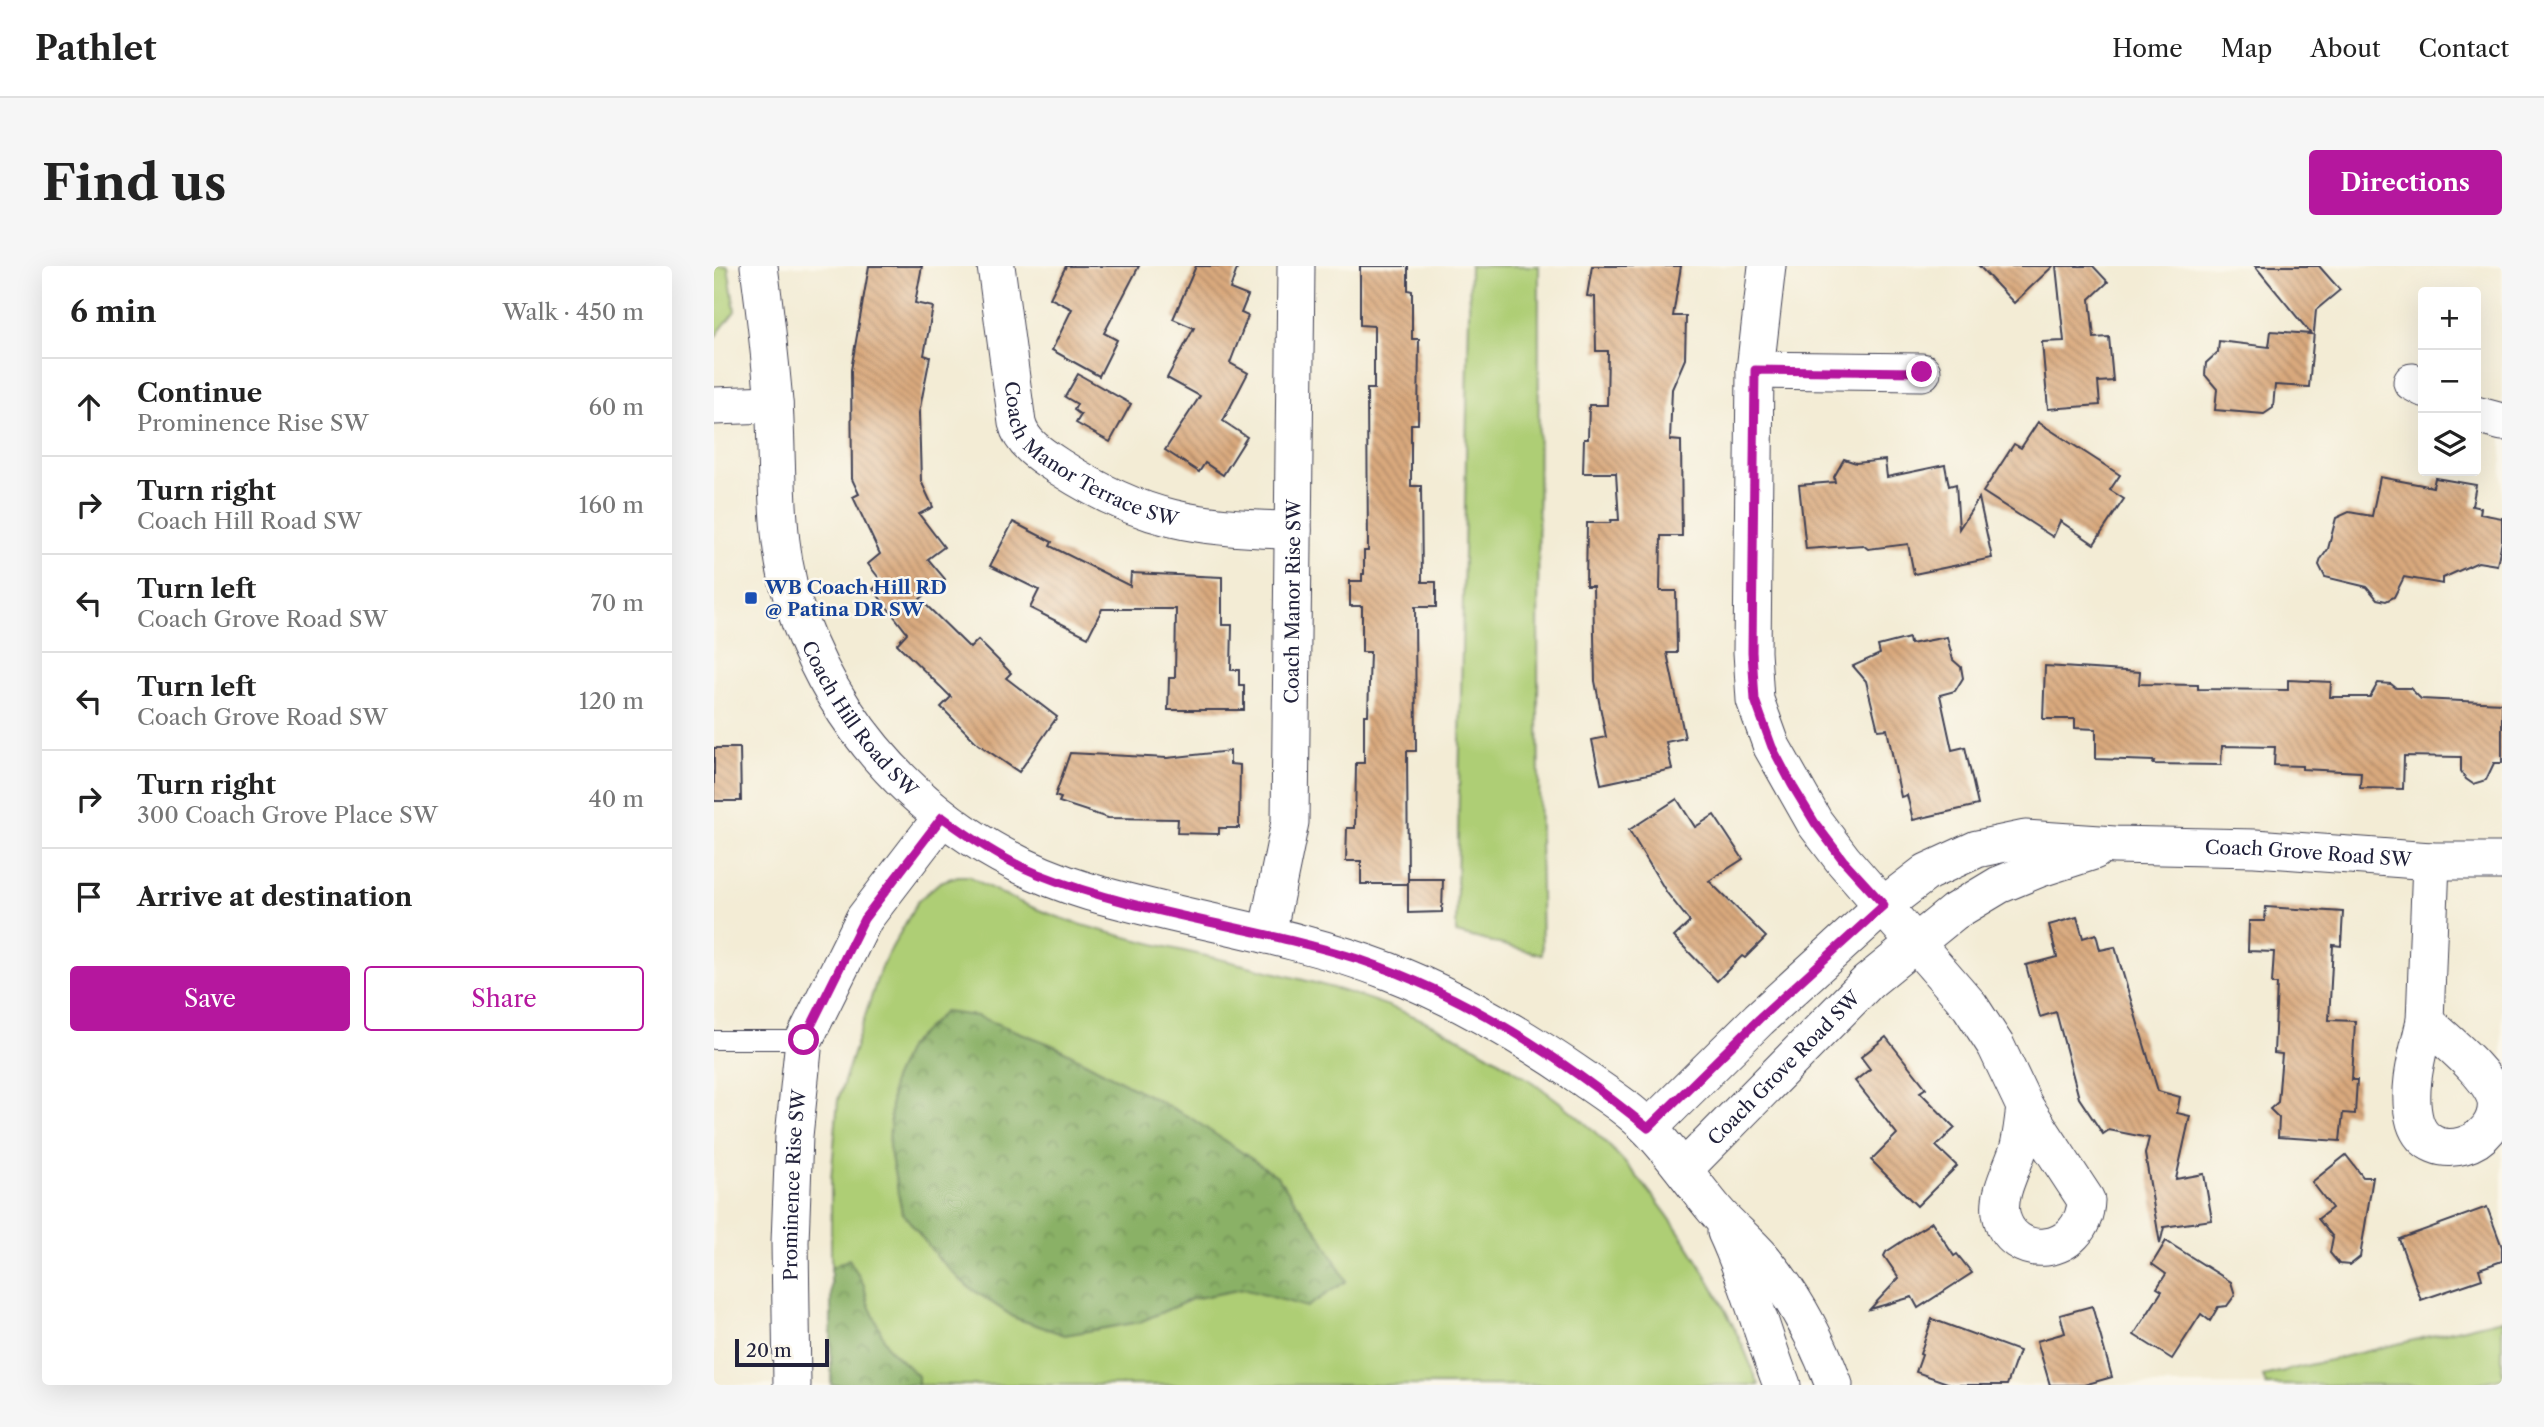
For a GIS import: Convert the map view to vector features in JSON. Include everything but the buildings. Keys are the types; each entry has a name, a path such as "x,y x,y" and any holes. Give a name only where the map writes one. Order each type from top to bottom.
{"street":[{"name":"Coach Hill Road SW","path":"760,266 774,404 779,536 799,622 832,691 861,734 915,795 966,835 1036,873 1091,892 1363,961 1463,1003 1546,1052 1648,1128 1717,1212 1762,1258 1802,1313 1821,1349 1835,1385"},
{"name":"Coach Manor Terrace SW","path":"996,266 1017,424 1021,435 1030,446 1086,485 1140,509 1211,526 1293,530"},
{"name":"Coach Manor Rise SW","path":"1267,935 1290,822 1296,266"},
{"path":"1767,266 1755,370 1752,652 1755,700 1772,747 1815,823 1843,860 1970,1006 1996,1046 2025,1107"},
{"path":"1755,370 1922,372"},
{"path":"714,406 774,404"},
{"path":"2481,416 2502,422"},
{"name":"Prominence Rise SW","path":"792,1385 790,1242 794,1136 804,1040 864,919 942,817"},
{"name":"Coach Grove Road SW","path":"1648,1128 1759,1019 1884,905 1927,872 1977,849 2025,839 2115,845 2255,848 2431,861 2502,861"},
{"name":"Coach Grove Road SW","path":"1684,1169 1868,982 1954,912 1999,885 2038,869 2115,845"},
{"path":"2425,1021 2431,861"},
{"name":"Coach Hill Road SW","path":"1717,1212 1741,1266 1782,1385"}],"lane":[{"path":"714,1040 804,1040"}],"green space":[{"path":"714,266 728,266 735,311 714,338"},
{"path":"1470,266 1539,266 1538,717 1542,955 1456,933"},
{"path":"958,876 969,876 1001,894 1068,921 1290,976 1381,1003 1450,1033 1500,1061 1571,1111 1593,1130 1657,1202 1678,1230 1715,1290 1759,1385 831,1385 831,1179 838,1100 881,967 918,901 940,882"},
{"path":"944,1012 977,1016 1055,1046 1191,1118 1277,1176 1323,1239 1346,1281 1307,1307 1243,1289 1192,1299 1140,1322 1065,1335 1015,1318 967,1286 939,1259 902,1212 889,1147 892,1082 908,1046"},
{"path":"849,1259 864,1285 868,1303 888,1348 918,1376 918,1385 831,1385 831,1268"},
{"path":"2502,1319 2502,1378 2470,1385 2266,1385 2263,1376"}],"place":[{"name":"WB Coach Hill RD @ Patina DR SW","path":"751,598"}],"route":[{"path":"804,1040 864,919 942,817 966,835 1036,873 1091,892 1363,961 1451,998 1486,1015 1546,1052 1648,1128 1759,1019 1884,905 1843,860 1815,823 1772,747 1755,700 1752,652 1755,370 1922,372"}]}
